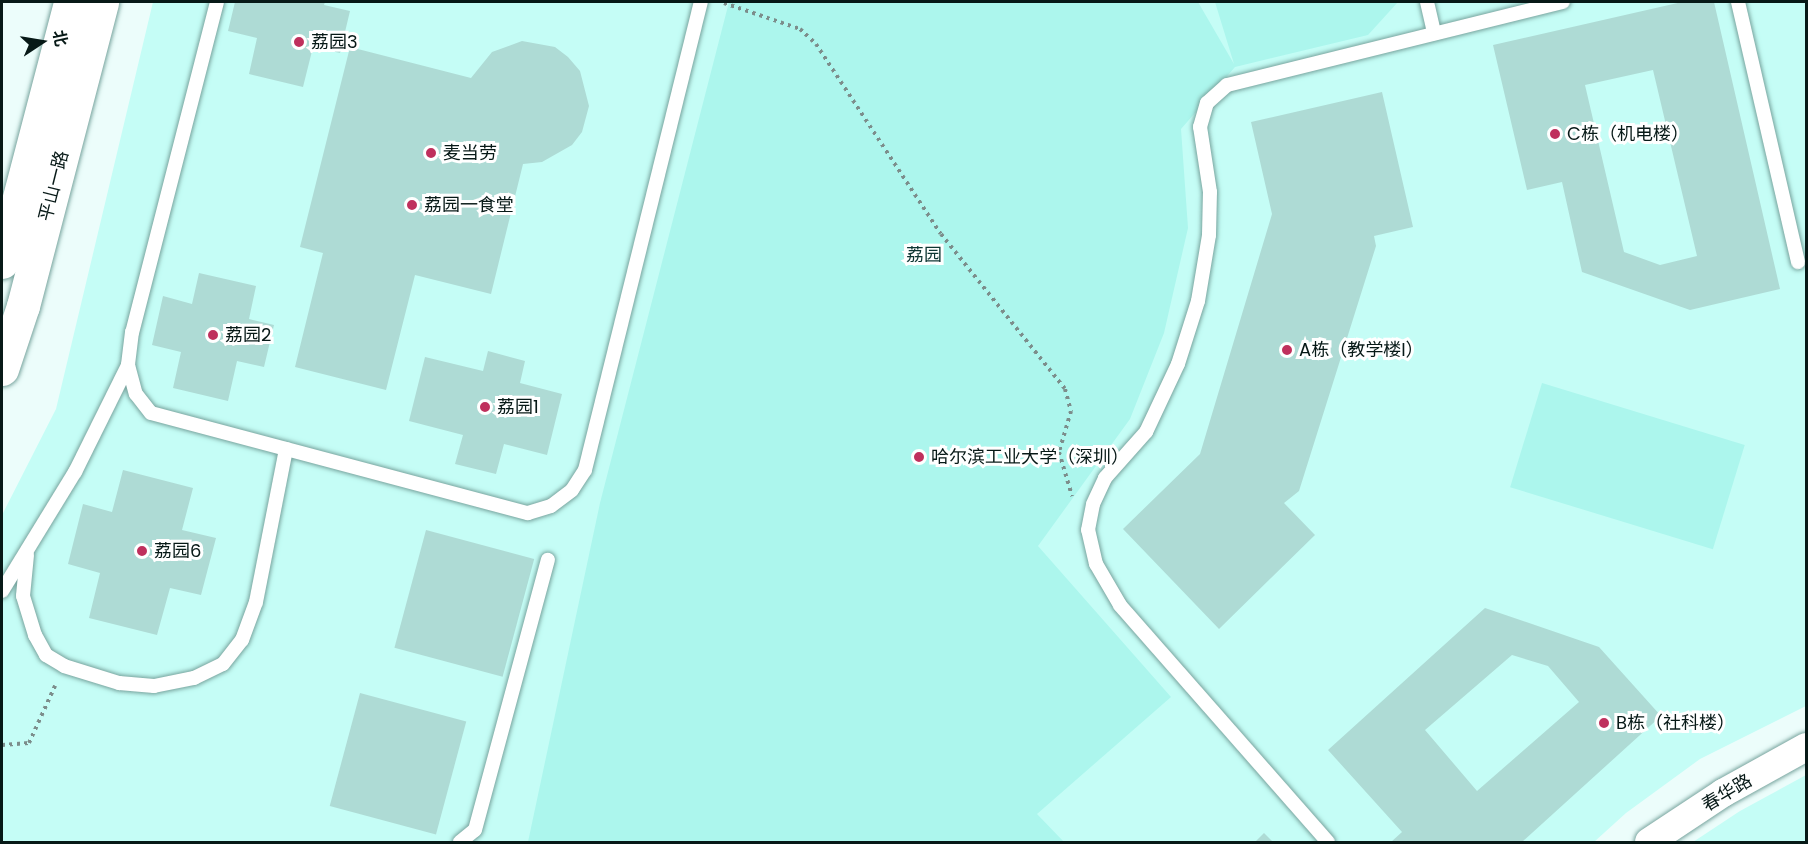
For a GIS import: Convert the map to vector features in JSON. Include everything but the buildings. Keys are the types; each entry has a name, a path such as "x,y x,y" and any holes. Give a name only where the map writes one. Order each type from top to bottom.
{"street":[{"name":"平山一路","path":"2,262 70,2"},
{"name":"平山一路","path":"2,369 23,306 102,2"},
{"name":"春华路","path":"1649,843 1723,793 1806,747"}],"lane":[{"path":"2,591 27,555 101,423 128,365 132,332 217,2"},
{"path":"128,365 136,394 151,413 528,513 551,506 572,490 585,470 701,2"},
{"path":"1426,2 1434,33"},
{"path":"1328,843 1120,605 1096,564 1088,530 1105,478 1146,432 1178,364 1198,301 1209,235 1210,192 1200,127 1207,103 1227,86 1563,2"},
{"path":"1738,2 1798,262"},
{"path":"27,555 23,596 35,635 46,655 64,666 119,684 154,686 194,678 223,664 242,640 256,602 286,449"},
{"path":"460,843 475,830 548,560"}],"path":[{"path":"720,2 800,29 816,44 941,234 1065,388 1071,411 1059,452 1064,476 1088,530"},
{"path":"2,745 29,743 64,666"}],"shaded area":[{"name":"哈尔滨工业大学（深圳）","path":"153,2 1806,2 1806,706 1700,759 1626,813 1594,842 2,842 2,515 56,409"},
{"path":"1806,775 1806,842 1693,842 1740,811"}],"green space":[{"name":"荔园","path":"729,2 1198,2 1234,64 1215,2 1398,2 1368,35 1235,67 1181,129 1188,228 1164,333 1130,419 1038,546 1171,697 1037,814 1064,842 528,842 600,503"},
{"path":"1542,383 1745,445 1713,549 1510,487"}],"place":[{"name":"荔园3","path":"299,42"},
{"name":"C栋（机电楼）","path":"1555,134"},
{"name":"麦当劳","path":"431,153"},
{"name":"荔园一食堂","path":"412,205"},
{"name":"荔园2","path":"213,335"},
{"name":"A栋（教学楼I）","path":"1287,350"},
{"name":"荔园1","path":"485,407"},
{"name":"哈尔滨工业大学（深圳）","path":"919,457"},
{"name":"荔园6","path":"142,551"},
{"name":"B栋（社科楼）","path":"1604,723"}]}
